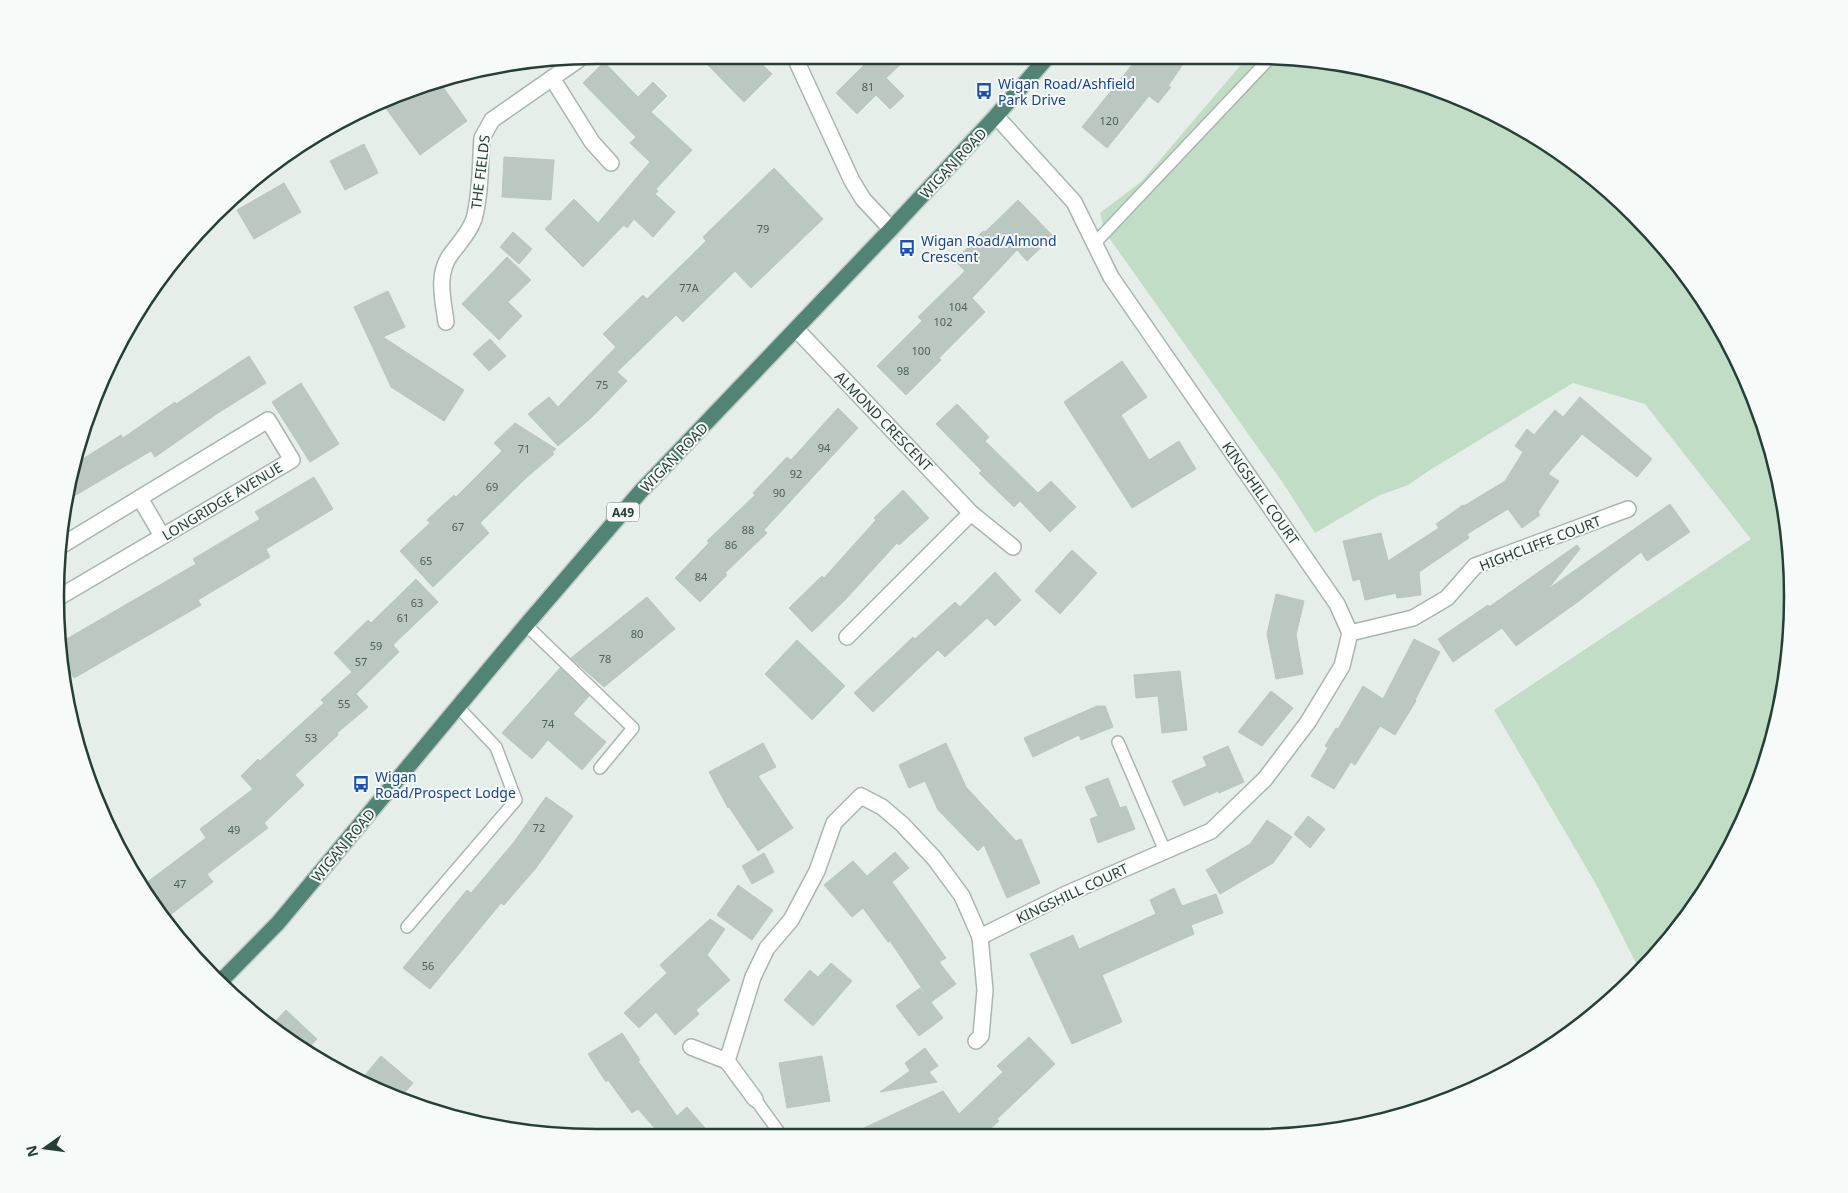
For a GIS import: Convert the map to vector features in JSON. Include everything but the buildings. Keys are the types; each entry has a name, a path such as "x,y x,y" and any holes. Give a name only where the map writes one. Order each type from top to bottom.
{"highway":[{"name":"WIGAN ROAD","path":"225,977 278,923 641,490 891,229 1042,64"}],"street":[{"path":"798,64 852,181 863,199 891,229"},
{"name":"THE FIELDS","path":"446,322 442,277 450,256 463,240 474,219 484,131 492,120 571,65"},
{"path":"552,78 592,142 611,163"},
{"name":"KINGSHILL COURT","path":"980,936 1064,895 1211,831 1265,779 1308,722 1342,666 1350,633 1338,604 1111,278 1074,202 996,116"},
{"name":"ALMOND CRESCENT","path":"796,329 971,513 1012,547"},
{"name":"LONGRIDGE AVENUE","path":"64,594 292,460 268,420 67,542"},
{"path":"140,498 162,536"},
{"name":"HIGHCLIFFE COURT","path":"1350,633 1413,618 1447,598 1475,566 1628,509"},
{"path":"847,637 971,513"},
{"path":"727,1061 753,977 767,948 791,920 817,871 834,824 861,796 882,807 902,824 934,858 962,896 980,936 985,990 980,1036 976,1041"},
{"path":"691,1047 727,1061 755,1099"}],"lane":[{"path":"1095,243 1264,64"},
{"path":"526,625 633,728 600,768"},
{"path":"407,927 516,800 496,746 458,707"},
{"path":"1118,742 1165,851"},
{"path":"755,1099 777,1129"}],"green space":[{"path":"1242,64 1321,68 1389,82 1455,104 1487,119 1518,135 1576,174 1603,196 1652,245 1674,272 1713,330 1744,393 1756,425 1774,493 1780,527 1783,562 1783,631 1780,666 1766,734 1756,768 1729,832 1713,863 1674,921 1637,964 1597,886 1494,710 1751,539 1645,404 1573,383 1408,485 1378,496 1315,533 1283,483 1105,232 1100,213 1142,181"}],"place":[{"name":"Wigan Road/Ashfield Park Drive","path":"984,91"},
{"name":"Wigan Road/Almond Crescent","path":"907,248"},
{"name":"Wigan Road/Prospect Lodge","path":"361,784"}]}
